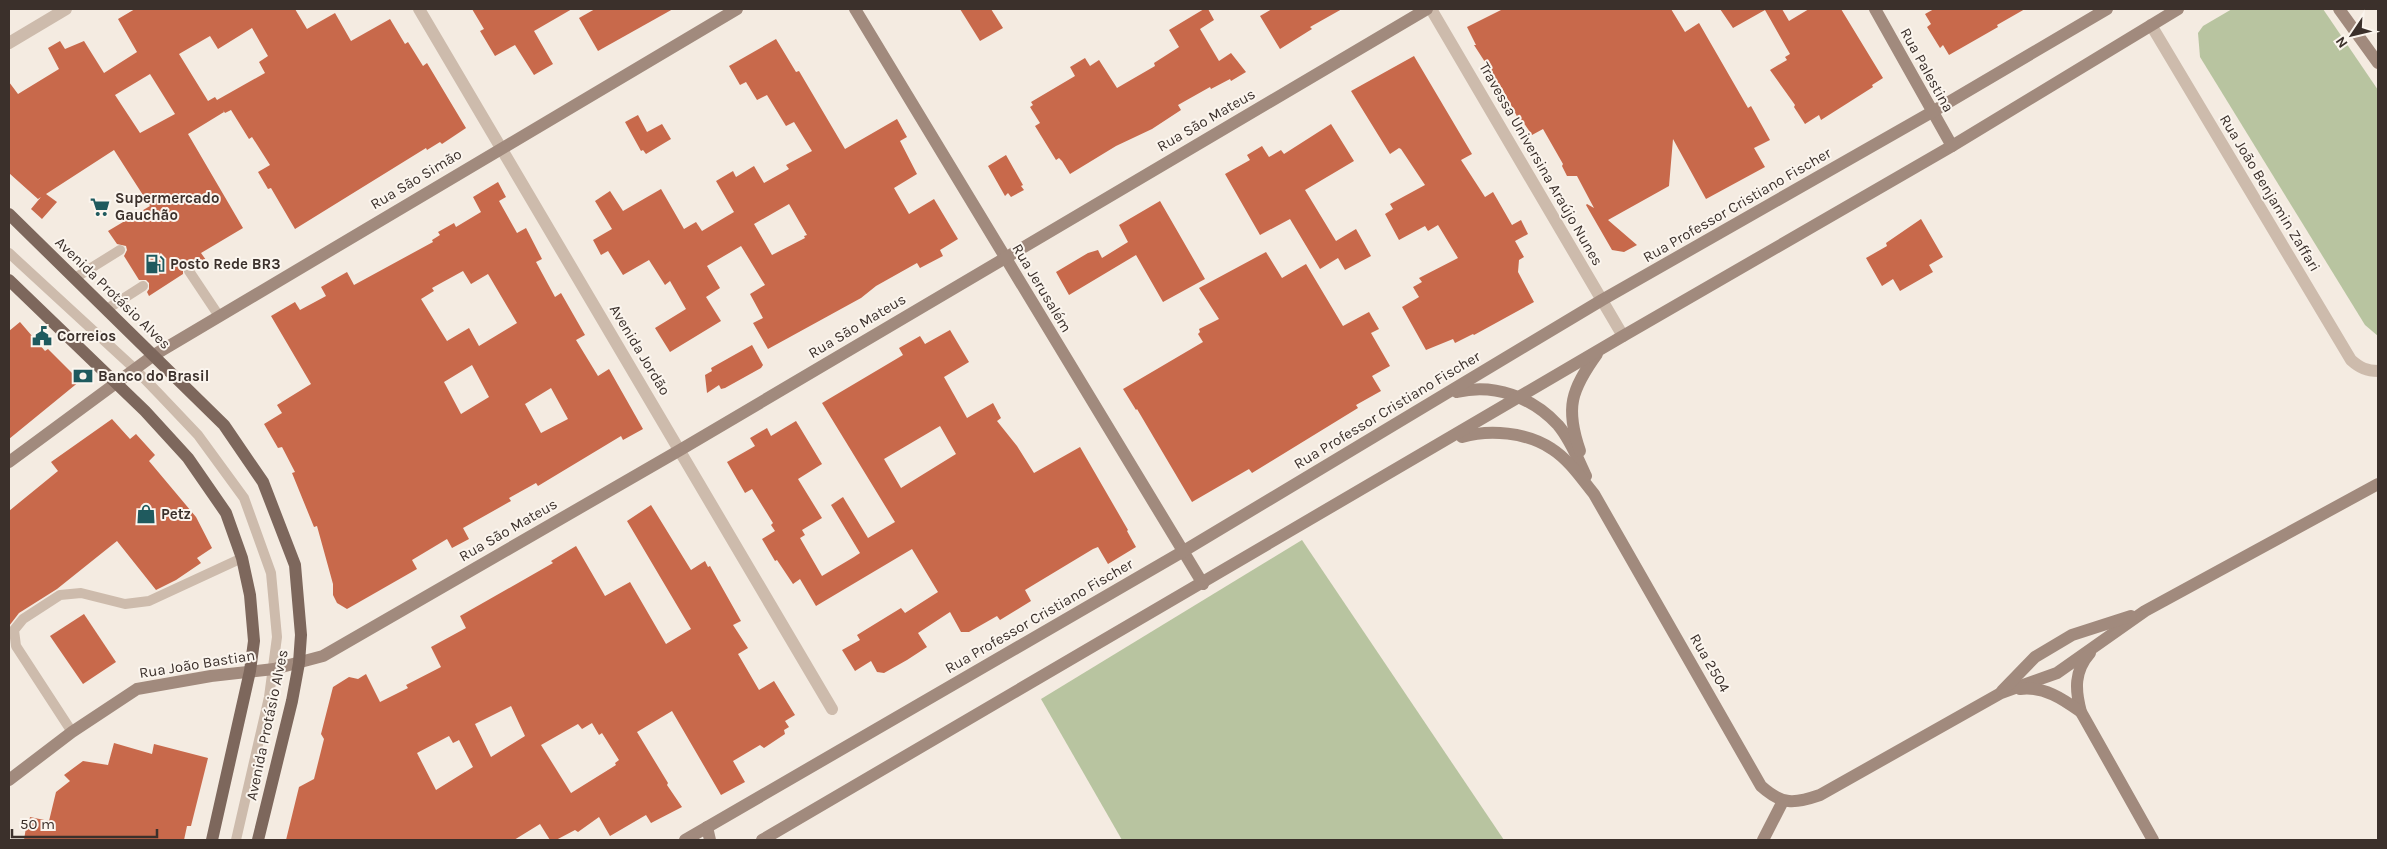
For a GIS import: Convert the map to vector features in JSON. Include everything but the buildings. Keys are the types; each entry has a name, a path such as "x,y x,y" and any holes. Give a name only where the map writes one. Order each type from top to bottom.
{"main road":[{"name":"Rua São Simão","path":"9,462 154,355 500,147 737,9"},
{"name":"Rua Jerusalém","path":"854,9 1203,584"},
{"name":"Rua São Mateus","path":"299,663 323,656 680,450 1427,9"},
{"name":"Rua Palestina","path":"1875,9 1952,146"},
{"name":"Rua Professor Cristiano Fischer","path":"686,840 1182,552 1602,300 1932,112 2107,9"},
{"path":"762,840 1446,442 1623,336 1952,146 2178,9"},
{"path":"2339,9 2378,63"},
{"name":"Avenida Protásio Alves","path":"9,215 224,425 263,482 295,565 301,635 299,663 258,840"},
{"name":"Avenida Protásio Alves","path":"9,280 145,411 188,458 226,513 242,558 250,595 254,641 250,671 212,840"},
{"name":"Rua 2504","path":"1594,494 1576,440 1571,418 1572,400 1580,378 1599,350"},
{"path":"1442,396 1472,388 1496,390 1520,398 1544,412 1559,426 1576,454 1594,494"},
{"name":"Rua 2504","path":"1446,442 1476,433 1504,433 1534,439 1552,448 1572,467 1594,494 1761,786 1772,796 1783,800"},
{"path":"1763,840 1783,800 1800,802 1820,795 2001,693 2057,673 2145,611 2376,483"},
{"path":"2001,693 2035,657 2072,635 2145,611"},
{"path":"2096,646 2084,659 2078,676 2076,691 2081,712 2152,840"},
{"name":"Rua João Bastian","path":"9,780 72,732 137,689 274,669 299,663"},
{"path":"2001,693 2023,689 2045,691 2063,699 2081,712"},
{"path":"707,827 710,840"}],"street":[{"path":"9,43 66,9"},
{"name":"Avenida Jordão","path":"419,9 832,709"},
{"name":"Travessa Universina Araújo Nunes","path":"1431,9 1623,336"},
{"name":"Rua João Benjamin Zaffari","path":"2151,25 2351,360 2359,367 2373,371"}],"lane":[{"path":"75,278 120,250"},
{"path":"9,252 135,369 198,435 244,498 271,574 277,637 274,669 236,840"},
{"path":"189,271 219,316"},
{"path":"107,309 143,286"},
{"path":"72,732 16,646 14,630 23,619 60,596 81,593 126,604 149,601 242,558"}],"green space":[{"path":"2232,9 2323,9 2378,90 2378,336 2365,325 2200,57 2198,33 2203,26"},
{"path":"1302,540 1504,840 1122,840 1041,699"}],"place":[{"name":"Supermercado Gauchão","path":"100,207"},
{"name":"Posto Rede BR3","path":"155,264"},
{"name":"Correios","path":"42,336"},
{"name":"Banco do Brasil","path":"83,376"},
{"name":"Petz","path":"146,514"}]}
